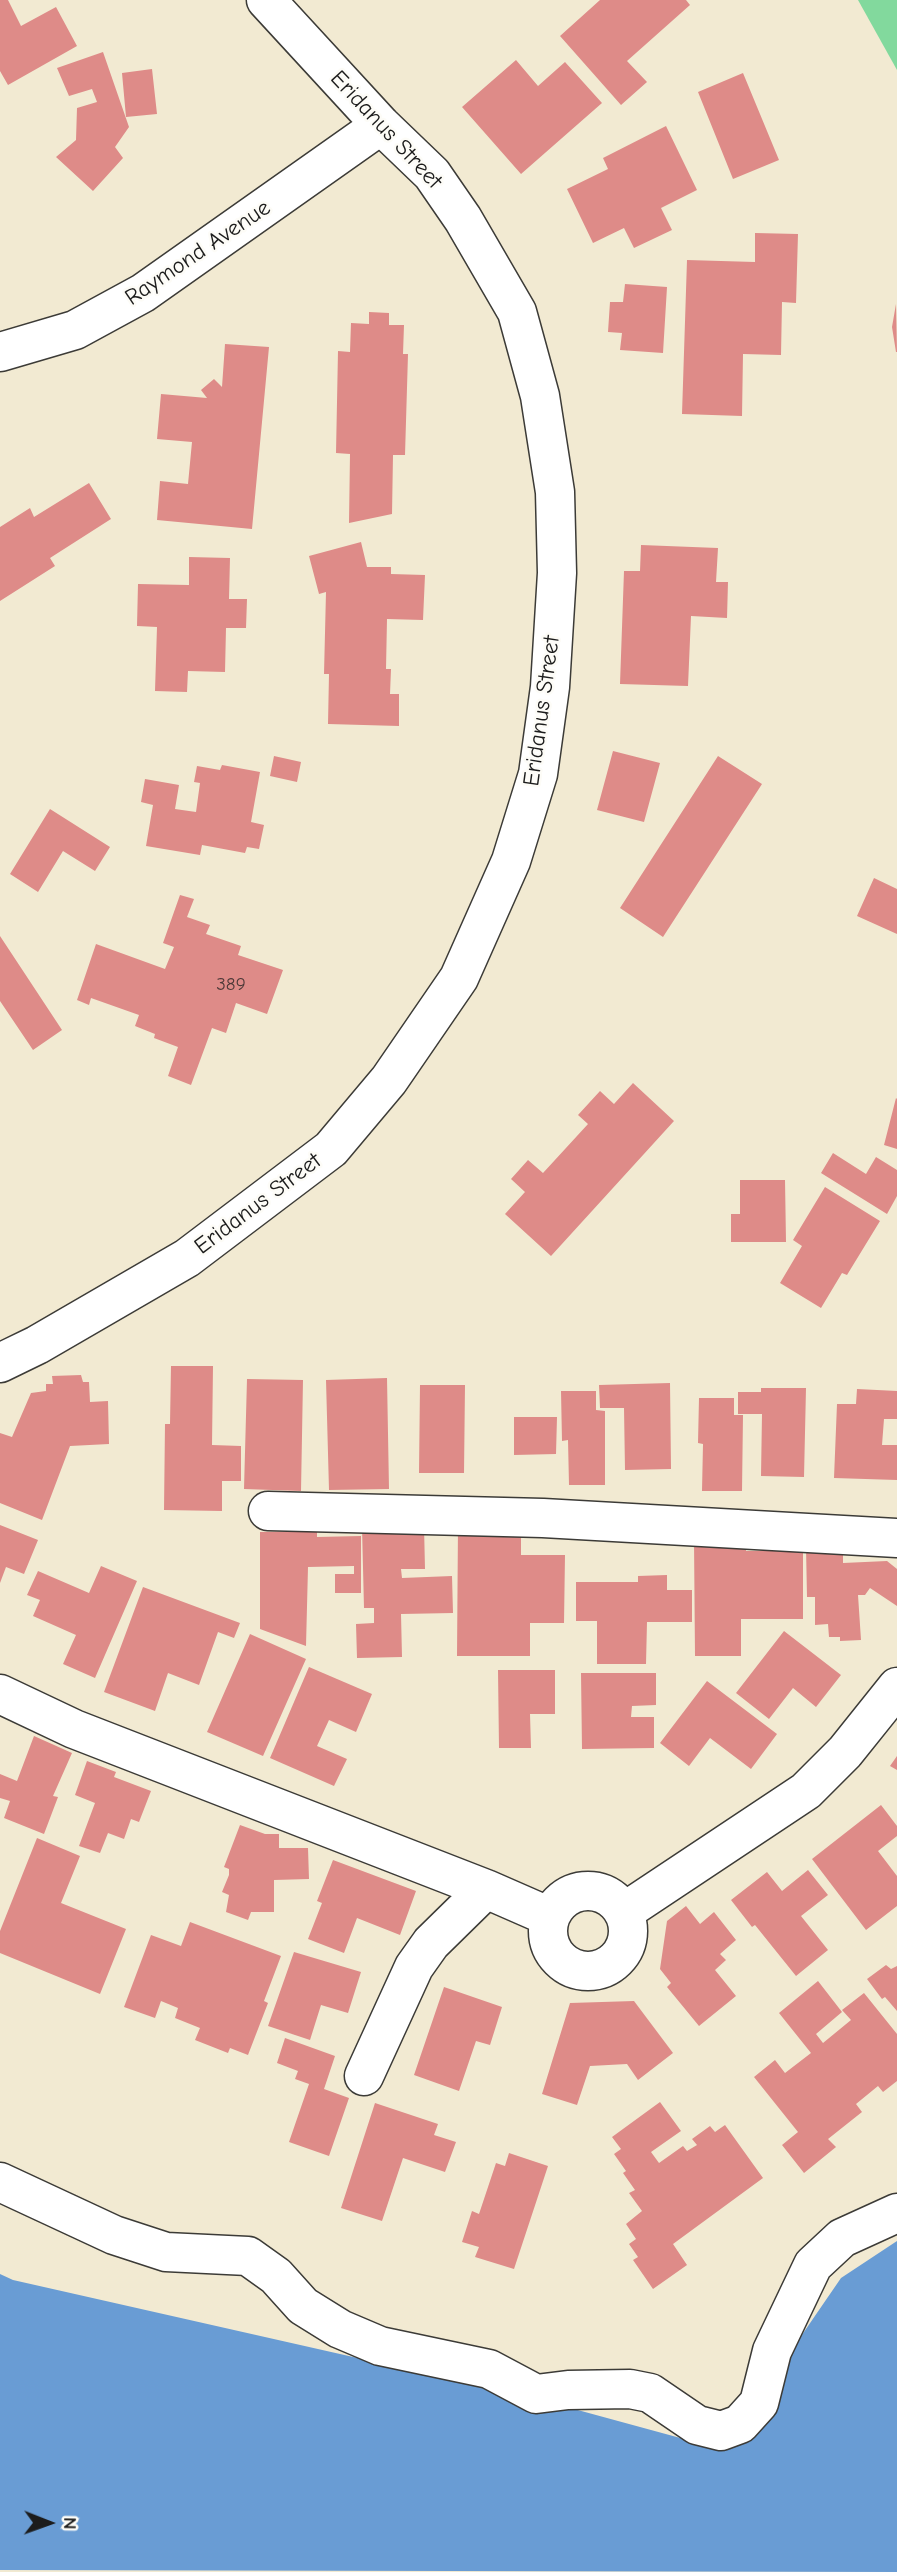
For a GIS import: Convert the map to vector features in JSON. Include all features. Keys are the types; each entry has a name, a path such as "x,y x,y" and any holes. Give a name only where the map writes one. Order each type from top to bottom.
{"street":[{"name":"Eridanus Street","path":"0,1363 37,1345 187,1258 331,1149 389,1080 459,978 511,861 538,774 550,688 557,573 555,492 540,396 517,312 477,242 432,174 381,125 265,0"},
{"name":"Raymond Avenue","path":"0,352 75,330 143,293 381,125"},
{"path":"268,1511 543,1518 897,1538"},
{"path":"624,1912 806,1790 845,1752 897,1687"},
{"path":"0,1694 74,1729 486,1889 550,1917"},
{"path":"364,2076 414,1967 431,1943 486,1889"},
{"path":"579,1892 605,1894 624,1912 628,1925 624,1951 615,1962 604,1969 591,1972 565,1965 549,1944 550,1917 567,1897 579,1892"},
{"path":"0,2182 114,2235 166,2252 248,2256 276,2276 303,2306 340,2329 380,2346 489,2369 536,2394 568,2390 630,2389 650,2393 696,2426 721,2431 740,2424 759,2403 772,2351 813,2265 842,2238 897,2213"}],"green space":[{"path":"858,0 897,0 897,70"}],"water":[{"path":"897,2241 897,2572 0,2570 0,2274 13,2280 530,2397 717,2448 784,2361 841,2278"}],"building":[{"path":"0,0 8,0 21,26 56,7 77,46 8,85 0,71"},
{"path":"600,0 686,0 690,5 627,61 647,82 621,105 560,36"},
{"path":"103,52 129,127 115,147 123,158 93,191 56,157 76,140 77,108 97,102 92,89 69,96 57,68"},
{"path":"516,60 538,86 565,62 602,103 521,174 462,107"},
{"path":"152,69 157,114 126,117 122,73"},
{"path":"743,73 779,160 733,179 698,92"},
{"path":"666,126 697,190 661,208 672,230 634,248 624,228 593,243 567,189 608,169 603,158"},
{"path":"755,233 798,234 796,303 782,302 781,355 743,354 742,416 682,414 687,260 755,262"},
{"path":"625,284 667,287 663,353 620,350 622,333 608,332 610,302 623,302"},
{"path":"896,304 897,352 892,327"},
{"path":"369,312 389,313 389,325 404,325 403,354 408,354 405,455 393,455 392,514 349,523 350,454 336,453 338,351 350,352 351,323 369,324"},
{"path":"225,344 269,347 252,529 157,520 160,481 188,484 192,442 157,439 161,394 207,398 201,390 214,379 222,387"},
{"path":"89,483 111,519 50,558 55,566 0,601 0,527 30,508 34,517"},
{"path":"361,542 367,567 391,567 391,574 425,575 423,620 387,619 386,669 391,669 390,694 399,694 399,726 328,724 329,674 324,674 326,592 319,594 309,556"},
{"path":"641,545 718,548 716,582 728,582 727,618 691,616 688,686 620,684 624,571 640,571"},
{"path":"189,557 230,558 229,599 247,599 246,628 226,628 225,672 188,671 187,692 155,691 157,627 137,626 138,584 189,585"},
{"path":"613,751 660,763 644,822 597,810"},
{"path":"274,756 301,762 297,782 270,776"},
{"path":"718,756 762,784 663,937 620,908"},
{"path":"222,765 260,772 251,822 264,825 259,849 247,847 245,853 202,845 200,855 146,846 153,805 141,802 145,779 179,785 175,809 196,812 200,783 194,782 197,766 220,770"},
{"path":"50,809 110,847 95,871 63,851 38,892 10,874"},
{"path":"874,878 897,889 897,934 857,916"},
{"path":"180,895 194,899 187,917 210,925 206,934 241,946 238,955 283,970 267,1014 236,1003 226,1033 212,1028 191,1085 168,1076 178,1047 154,1038 155,1034 135,1026 139,1015 91,998 89,1005 77,1000 96,944 165,969 174,947 163,943"},
{"path":"0,936 62,1030 33,1050 0,1001"},
{"path":"633,1083 674,1121 551,1256 505,1214 525,1192 511,1179 528,1160 543,1173 588,1124 578,1115 600,1091 614,1104"},
{"path":"897,1099 897,1149 884,1145"},
{"path":"833,1153 866,1174 876,1157 897,1170 897,1196 887,1214 821,1173"},
{"path":"740,1180 785,1180 786,1242 731,1242 731,1214 740,1214"},
{"path":"825,1187 880,1221 847,1275 842,1273 821,1308 780,1283 802,1246 793,1240"},
{"path":"171,1366 213,1366 212,1445 241,1446 241,1481 222,1481 222,1511 164,1510 165,1424 170,1424"},
{"path":"81,1375 83,1382 89,1382 90,1402 108,1401 109,1444 70,1446 42,1520 0,1503 0,1433 12,1437 31,1393 46,1391 46,1384 53,1384 52,1376"},
{"path":"387,1378 389,1489 329,1490 326,1380"},
{"path":"247,1379 303,1380 301,1491 244,1489"},
{"path":"670,1383 671,1469 625,1470 624,1408 600,1408 599,1385"},
{"path":"420,1385 465,1385 464,1473 419,1473"},
{"path":"761,1388 806,1388 804,1477 761,1476 762,1414 738,1414 738,1392 761,1392"},
{"path":"857,1389 897,1391 897,1419 884,1419 882,1445 897,1445 897,1480 834,1478 837,1404 856,1404"},
{"path":"561,1391 596,1391 596,1410 605,1411 605,1485 569,1485 568,1440 562,1441"},
{"path":"699,1398 734,1398 734,1415 743,1415 742,1491 702,1491 703,1444 698,1443"},
{"path":"514,1417 557,1417 556,1454 514,1455"},
{"path":"0,1525 38,1540 24,1574 6,1567 0,1583"},
{"path":"458,1525 521,1525 521,1555 565,1555 564,1623 530,1623 530,1656 457,1656"},
{"path":"424,1526 425,1569 401,1569 402,1578 452,1576 453,1613 401,1614 402,1657 357,1658 356,1624 374,1623 374,1608 364,1608 362,1527"},
{"path":"317,1531 317,1537 361,1536 361,1593 335,1593 335,1574 354,1574 354,1566 308,1567 306,1646 260,1629 260,1532"},
{"path":"694,1540 746,1540 746,1551 803,1551 803,1619 741,1619 741,1656 695,1656"},
{"path":"843,1546 843,1563 887,1561 897,1569 897,1606 870,1588 865,1595 858,1595 861,1640 840,1641 840,1637 829,1637 828,1624 815,1625 815,1597 807,1597 806,1547"},
{"path":"101,1566 137,1581 95,1678 63,1664 76,1635 33,1616 40,1600 27,1595 38,1571 89,1593"},
{"path":"667,1575 667,1590 692,1590 692,1622 647,1622 646,1664 597,1664 597,1621 576,1621 576,1582 638,1582 638,1576"},
{"path":"143,1587 240,1623 234,1638 218,1632 199,1685 168,1673 155,1711 104,1692"},
{"path":"784,1631 841,1675 816,1707 793,1688 769,1719 736,1693"},
{"path":"250,1634 306,1659 263,1756 207,1732"},
{"path":"309,1667 372,1694 356,1732 329,1720 317,1746 347,1759 334,1786 270,1758"},
{"path":"498,1670 555,1670 555,1714 530,1714 531,1748 499,1748"},
{"path":"581,1673 656,1673 656,1705 632,1706 631,1717 654,1717 654,1748 582,1749"},
{"path":"707,1681 777,1734 751,1769 710,1738 689,1766 660,1743"},
{"path":"34,1736 72,1753 53,1796 58,1797 44,1834 4,1818 10,1801 0,1798 0,1774 17,1781"},
{"path":"897,1756 897,1770 890,1766"},
{"path":"87,1761 116,1772 114,1777 151,1791 139,1822 131,1819 124,1839 108,1833 100,1853 79,1846 95,1803 75,1795"},
{"path":"881,1805 897,1826 897,1836 878,1851 897,1876 897,1906 866,1930 812,1859"},
{"path":"240,1825 265,1834 279,1834 279,1848 308,1848 309,1879 274,1880 274,1912 251,1912 248,1920 226,1912 229,1895 222,1892 229,1875 229,1869 224,1867"},
{"path":"37,1838 80,1856 61,1903 126,1929 100,1994 0,1953 0,1931"},
{"path":"333,1860 416,1891 400,1935 357,1918 344,1953 308,1939 322,1903 317,1901"},
{"path":"808,1870 828,1895 801,1916 828,1950 796,1976 731,1900 767,1872 782,1891"},
{"path":"686,1906 700,1924 714,1912 736,1940 720,1954 726,1960 715,1970 736,1996 699,2026 667,1987 671,1983 660,1969 667,1921"},
{"path":"190,1922 281,1956 264,2001 268,2003 248,2055 230,2048 228,2053 195,2040 200,2028 175,2018 178,2008 161,2001 155,2018 124,2007 151,1935 181,1946"},
{"path":"294,1952 361,1972 348,2013 321,2005 310,2040 268,2026"},
{"path":"886,1965 891,1969 897,1966 897,2011 885,1997 882,1999 867,1979"},
{"path":"818,1981 842,2012 816,2034 823,2043 851,2020 842,2010 864,1993 897,2034 897,2081 883,2092 878,2086 856,2104 862,2112 828,2139 836,2147 804,2173 782,2145 798,2132 754,2077 775,2060 785,2073 811,2053 779,2013"},
{"path":"444,1987 502,2007 490,2045 476,2041 459,2091 414,2075"},
{"path":"634,2001 673,2053 638,2080 627,2064 590,2066 577,2105 542,2094 570,2003"},
{"path":"285,2038 335,2056 324,2089 349,2098 329,2156 289,2142 309,2084 295,2079 298,2071 277,2063"},
{"path":"660,2102 681,2131 651,2152 659,2163 683,2146 687,2151 697,2145 692,2139 710,2126 715,2132 725,2125 763,2178 673,2244 687,2265 653,2289 633,2260 638,2257 629,2244 636,2239 626,2224 642,2211 629,2193 635,2190 614,2154 621,2149 612,2137"},
{"path":"375,2103 438,2124 434,2135 456,2142 445,2172 403,2158 382,2221 341,2208"},
{"path":"509,2153 548,2166 514,2269 475,2257 479,2247 462,2242 472,2211 479,2214 496,2163 505,2166"}]}
